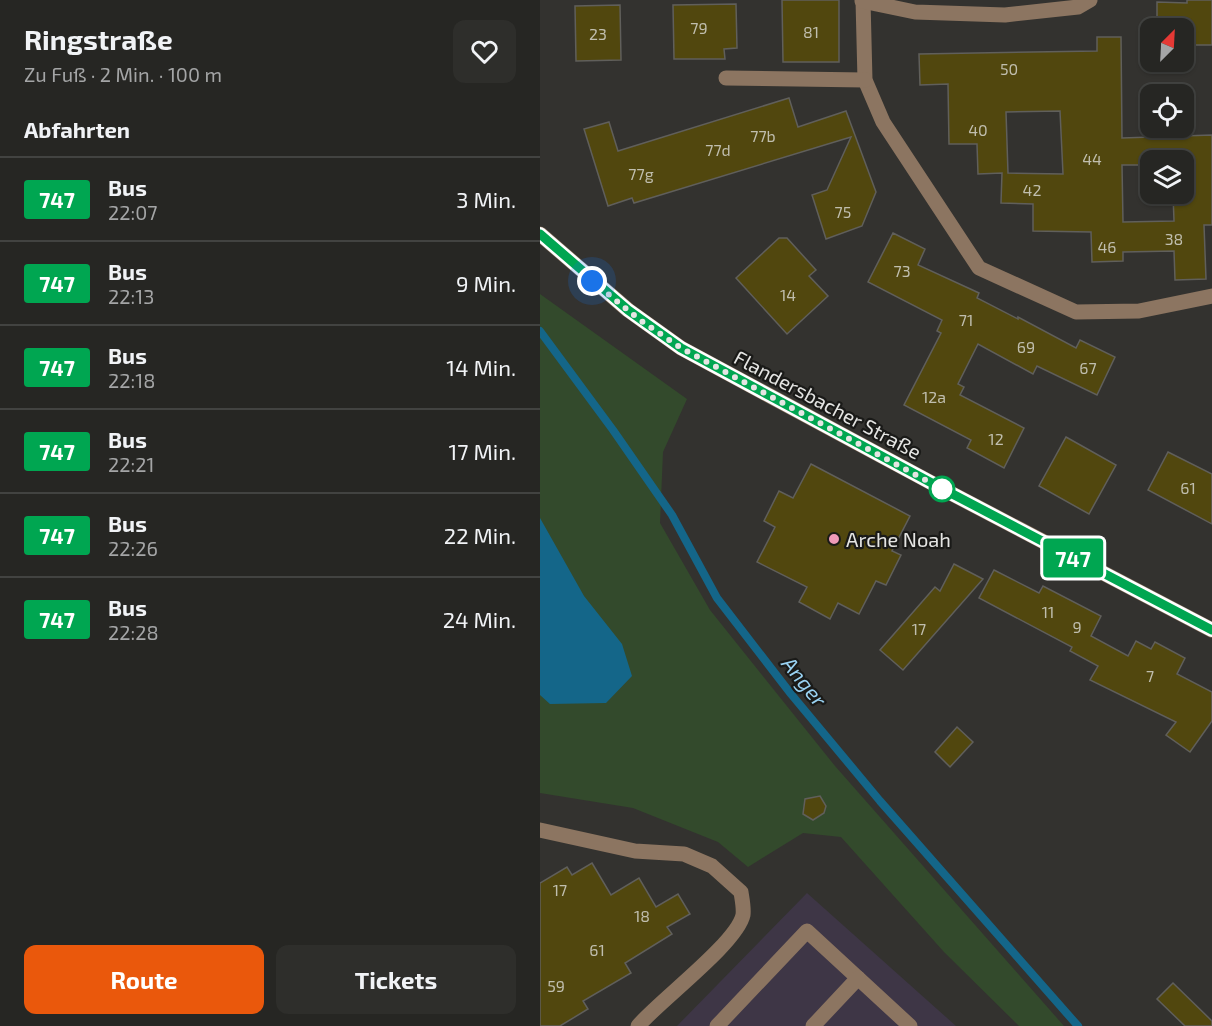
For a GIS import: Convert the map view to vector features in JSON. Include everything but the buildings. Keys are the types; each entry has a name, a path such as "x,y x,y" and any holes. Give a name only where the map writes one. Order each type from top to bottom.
{"street":[{"path":"1090,0 1078,7 1005,15 915,12 862,1 865,80 883,122 979,268 1076,312 1139,311 1212,296"},
{"path":"726,78 865,80"},
{"name":"Flandersbacher Straße","path":"540,234 628,310 681,348 1212,630"},
{"path":"540,830 635,851 684,854 712,866 741,892 743,916 734,931 719,950 638,1026"},
{"path":"717,1026 807,931 910,1026"},
{"path":"813,1026 858,978"}],"shaded area":[{"path":"807,893 956,1026 677,1026"}],"green space":[{"path":"540,294 687,399 663,452 660,523 710,610 835,766 1064,1026 1019,1026 944,952 841,837 803,833 748,867 718,842 633,808 540,793"}],"water":[{"path":"540,518 584,596 622,644 632,676 606,703 550,704 540,695"}],"waterway":[{"name":"Anger","path":"540,331 672,515 717,598 791,694 880,801 1078,1026"}],"bus line":[{"name":"747","path":"540,234 628,310 681,348 1212,630"}],"place":[{"name":"Arche Noah","path":"834,539"}],"route":[{"path":"592,281 640,320 681,348 942,489"}]}
